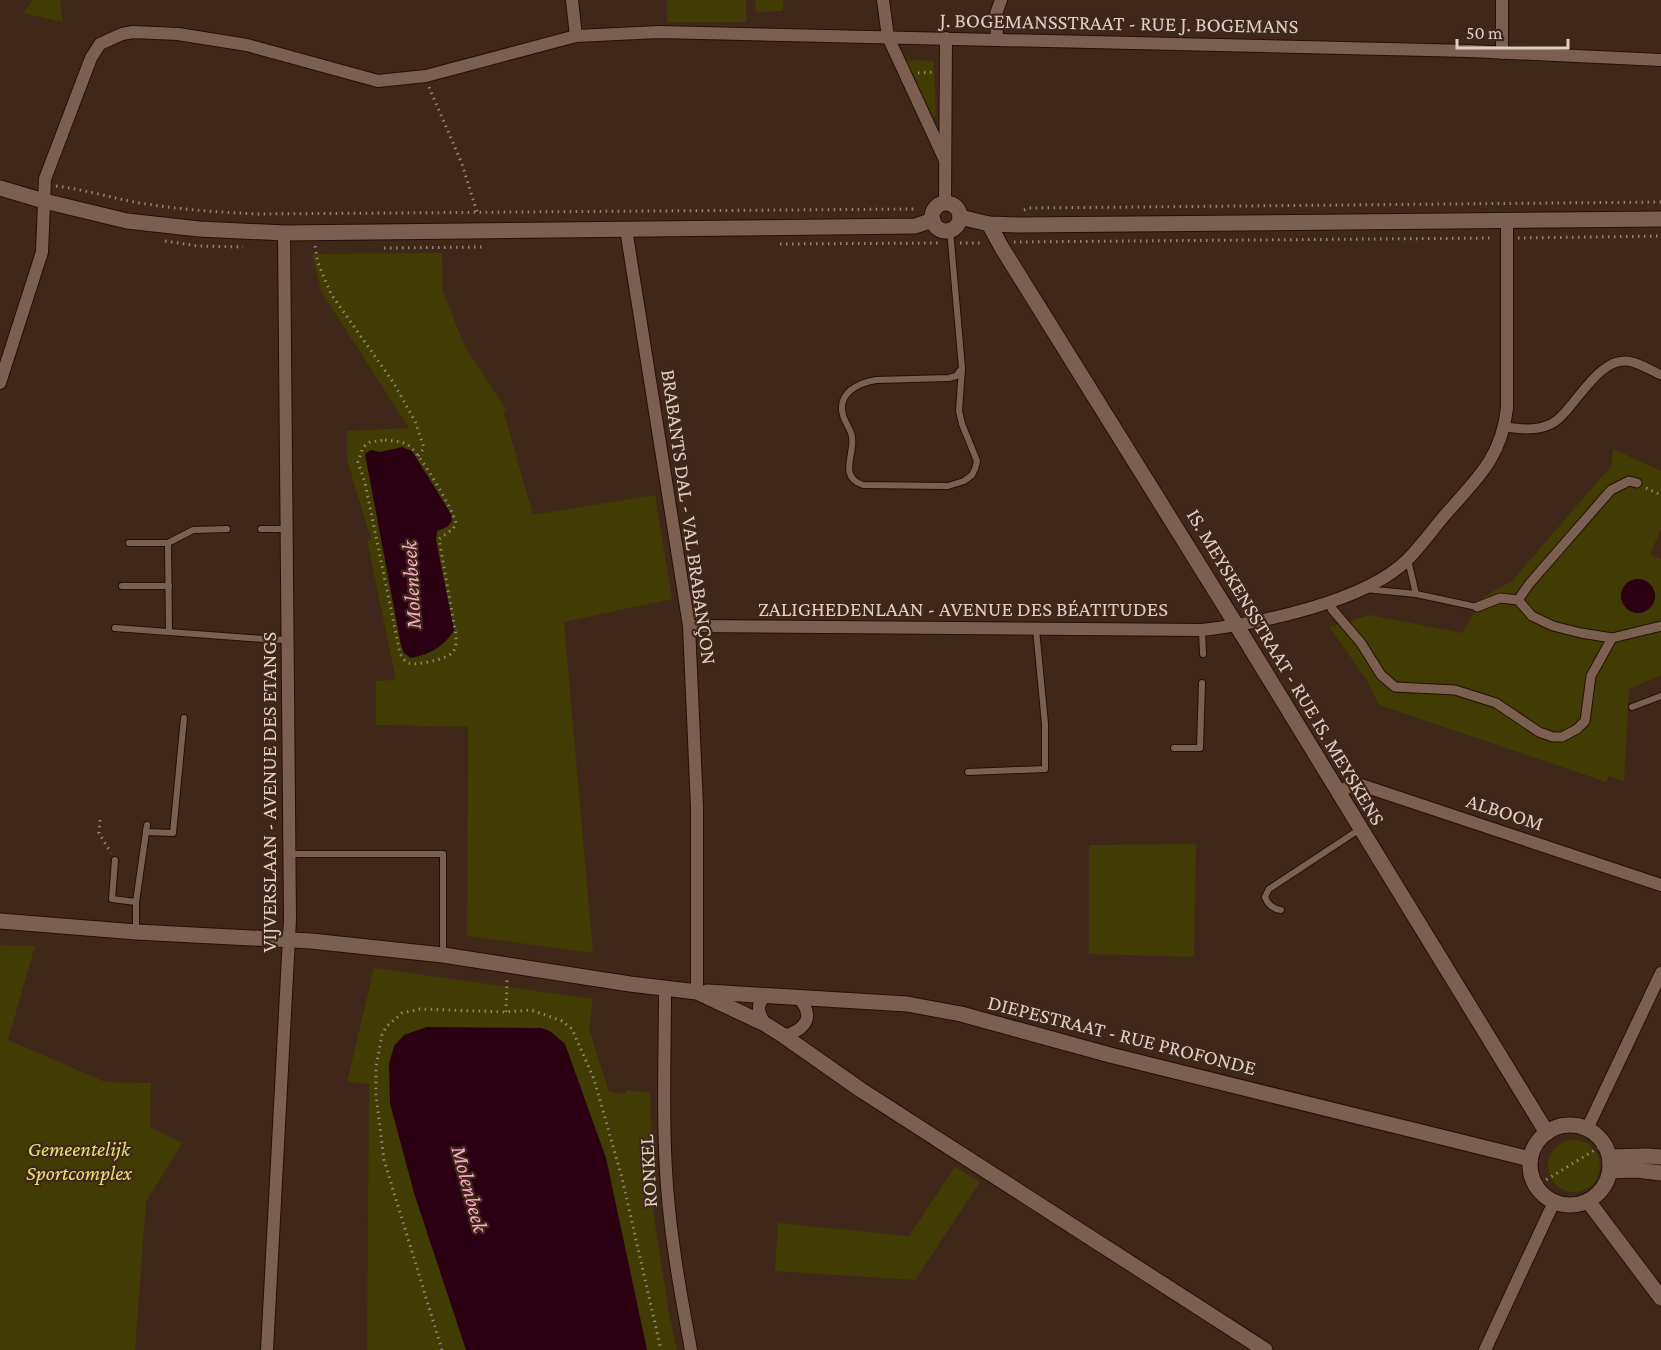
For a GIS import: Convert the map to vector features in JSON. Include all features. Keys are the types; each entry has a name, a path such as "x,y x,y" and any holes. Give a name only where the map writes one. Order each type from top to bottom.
{"street":[{"path":"572,0 576,36"},
{"path":"883,0 888,37 944,158"},
{"path":"997,39 996,14 1001,0"},
{"path":"1502,0 1502,53"},
{"name":"J. BOGEMANSSTRAAT - RUE J. BOGEMANS","path":"0,382 42,252 45,179 91,58 100,44 122,34 133,32 178,34 247,45 378,81 426,76 576,36 659,32 1470,51 1661,60"},
{"path":"945,203 946,38"},
{"path":"0,188 44,194 154,225 284,233 915,226 933,220"},
{"path":"945,203 957,209 960,217 957,225 950,230 938,228 933,220 936,207 945,203"},
{"path":"960,217 989,224 1661,219"},
{"name":"ZALIGHEDENLAAN - AVENUE DES BÉATITUDES","path":"689,626 1202,630 1237,626 1288,615 1361,589 1408,560 1487,466 1499,446 1505,427 1507,408 1507,221"},
{"name":"IS. MEYSKENSSTRAAT - RUE IS. MEYSKENS","path":"989,224 1547,1132"},
{"name":"BRABANTS DAL - VAL BRABANÇON","path":"626,229 689,626 697,807 697,992"},
{"name":"VIJVERSLAAN - AVENUE DES ETANGS","path":"267,1350 290,941 284,233"},
{"path":"1505,427 1541,428 1554,423 1598,372 1614,363 1630,361 1661,375"},
{"path":"1518,600 1530,583 1611,490 1629,481 1637,483"},
{"path":"1477,607 1500,598 1518,600 1532,616 1553,626 1612,638 1661,626"},
{"path":"1332,609 1361,643 1381,675 1395,687 1455,690 1496,703 1539,732 1553,737 1562,737 1585,721 1591,676 1612,638"},
{"name":"ALBOOM","path":"1338,793 1355,783 1661,885"},
{"name":"DIEPESTRAAT - RUE PROFONDE","path":"0,921 290,941 442,955 697,992 907,1004 961,1014 1110,1055 1530,1159"},
{"path":"1587,1129 1661,973"},
{"name":"RONKEL","path":"665,988 667,1185 675,1259 692,1350"},
{"path":"697,992 765,1024 861,1090 1265,1350"},
{"path":"765,997 761,1000 759,1009 765,1024"},
{"path":"784,1036 797,1032 805,1024 806,1006 798,997"},
{"path":"1568,1125 1587,1129 1597,1135 1608,1158 1602,1190 1588,1201 1569,1206 1554,1202 1536,1186 1530,1168 1530,1159 1536,1143 1547,1132 1568,1125"},
{"path":"1608,1158 1661,1157"},
{"path":"1608,1158 1636,1170 1661,1173"},
{"path":"1588,1201 1661,1298"},
{"path":"1485,1350 1554,1202"}],"lane":[{"path":"950,230 962,368 959,411 976,461 975,469 972,476 959,484 948,486 863,485 852,479 848,458 853,439 843,414 842,405 845,395 865,381 949,378 956,376 962,368"},
{"path":"129,543 168,543 193,530 226,529"},
{"path":"261,529 286,529"},
{"path":"168,543 169,632"},
{"path":"1408,560 1416,594"},
{"path":"122,586 169,586"},
{"path":"1361,589 1416,594 1477,607"},
{"path":"115,628 276,640 289,639"},
{"path":"968,772 1045,770 1045,724 1036,629"},
{"path":"1202,630 1203,654"},
{"path":"1174,748 1200,748 1202,683"},
{"path":"1632,707 1661,696"},
{"path":"136,932 136,902 146,829 173,832 184,718"},
{"path":"1281,910 1270,906 1266,901 1265,897 1269,889 1360,829"},
{"path":"290,854 443,854 442,955"},
{"path":"115,860 112,898 136,902"}],"path":[{"path":"906,76 912,73 945,72"},
{"path":"426,76 462,164 477,213 478,230"},
{"path":"44,194 76,188 129,201 183,210 258,214 921,208 933,220"},
{"path":"1017,214 1029,208 1661,202"},
{"path":"311,232 318,263 331,294 393,382 416,421 423,448 418,456"},
{"path":"999,242 1661,236"},
{"path":"380,440 402,442 411,447 418,456 456,523 453,529 439,539 456,645 451,654 444,658 412,664 406,662 400,652 365,483 358,462 363,447 370,442 380,440"},
{"path":"1637,483 1661,495"},
{"path":"100,820 99,833 115,860"},
{"path":"506,1012 507,964"},
{"path":"442,1350 384,1160 376,1095 378,1048 386,1027 402,1014 413,1010 506,1012 531,1010 562,1021 572,1029 594,1079 622,1178 661,1350"},
{"path":"1536,1186 1608,1158"}],"green space":[{"path":"33,0 60,0 63,22 23,13"},
{"path":"667,0 746,0 746,22 667,22"},
{"path":"755,0 783,0 783,11 756,12"},
{"path":"908,60 934,61 936,116 933,117 906,64"},
{"path":"442,253 443,291 464,345 507,411 504,413 533,515 655,495 672,599 564,622 593,953 467,936 468,727 376,725 376,681 396,680 367,540 371,539 347,460 347,431 409,428 322,293 312,254"},
{"path":"1613,449 1661,471 1661,529 1650,554 1661,559 1661,675 1629,689 1624,781 1608,776 1606,782 1379,705 1367,680 1329,627 1370,615 1462,633 1483,597 1512,581 1611,466"},
{"path":"1196,844 1194,957 1089,954 1089,845"},
{"name":"Gemeentelijk Sportcomplex","path":"0,945 35,946 8,1040 105,1082 151,1083 150,1127 182,1143 146,1202 135,1350 0,1350"},
{"path":"374,968 593,999 589,1029 609,1092 626,1094 626,1090 650,1093 654,1217 677,1350 367,1350 369,1084 347,1082"},
{"path":"1574,1140 1584,1142 1592,1148 1598,1156 1600,1166 1598,1176 1592,1184 1584,1190 1574,1192 1564,1190 1556,1184 1550,1176 1548,1166 1550,1156 1556,1148 1564,1142"},
{"path":"955,1167 980,1182 915,1280 775,1271 778,1223 909,1236"}],"water":[{"name":"Molenbeek","path":"402,447 412,451 451,514 452,521 447,527 437,531 436,540 454,630 436,649 411,658 404,653 401,645 365,454 371,450 380,452"},
{"path":"1638,579 1650,584 1655,596 1650,608 1638,613 1626,608 1621,596 1626,584"},
{"name":"Molenbeek","path":"427,1027 541,1028 550,1031 565,1044 606,1158 647,1350 466,1350 414,1193 390,1103 389,1064 394,1046 404,1035"}]}
